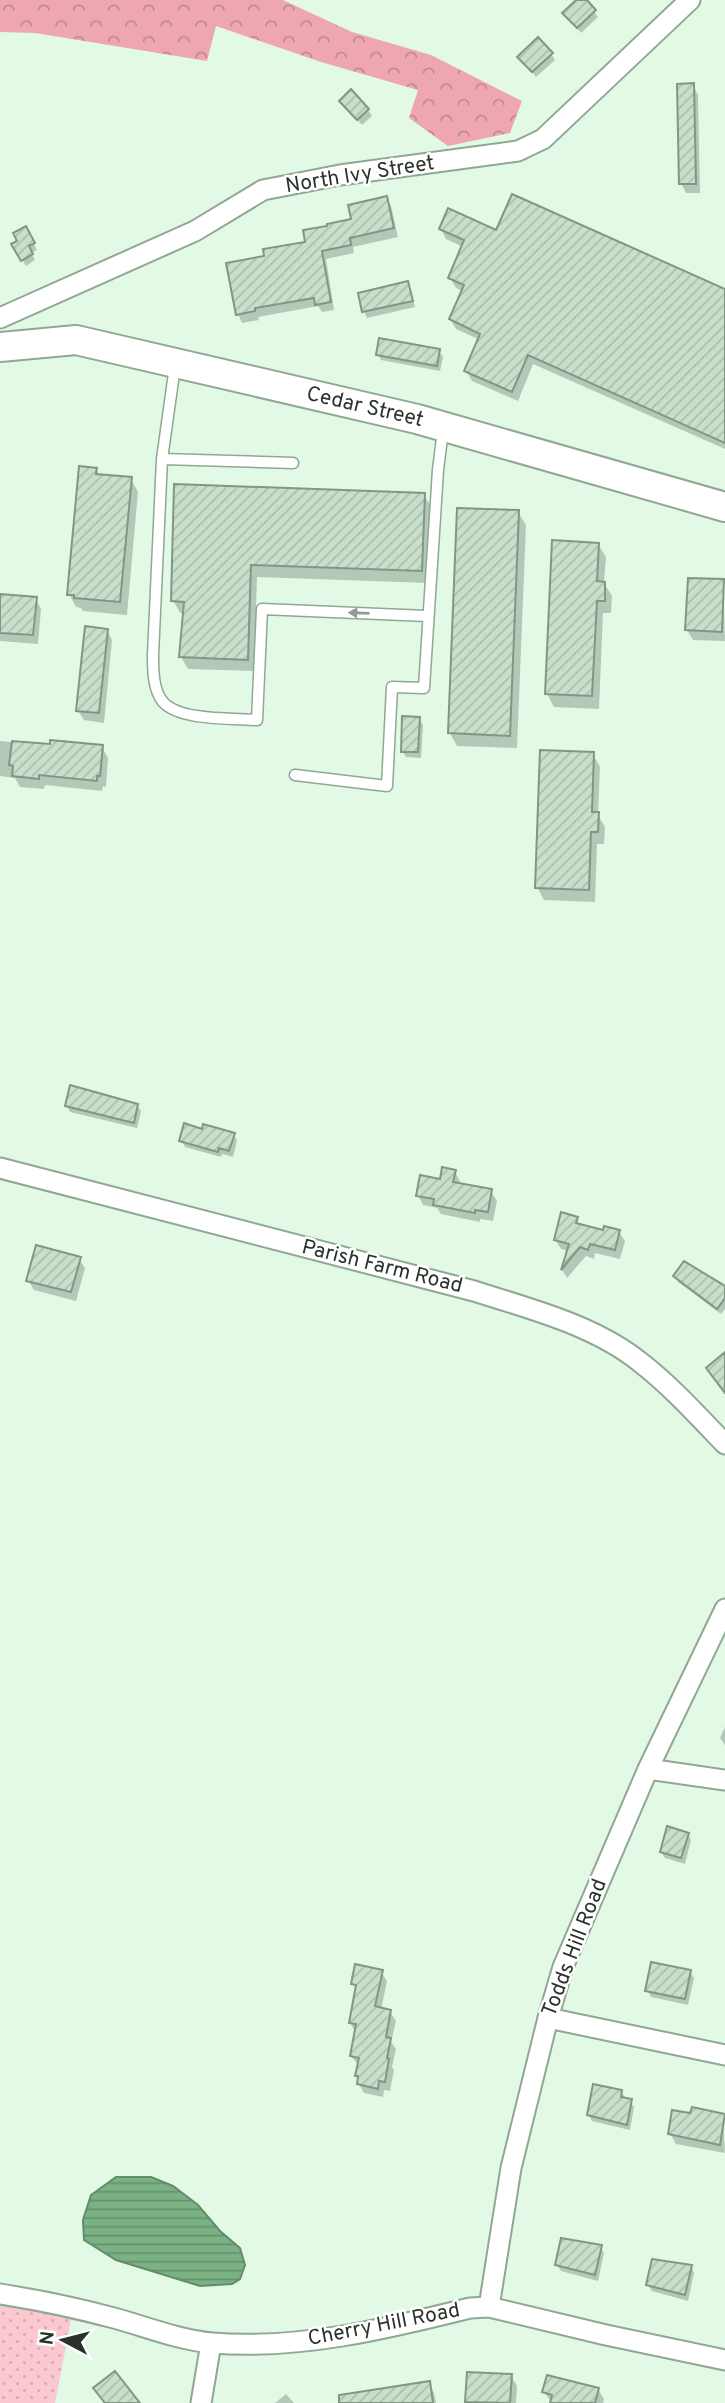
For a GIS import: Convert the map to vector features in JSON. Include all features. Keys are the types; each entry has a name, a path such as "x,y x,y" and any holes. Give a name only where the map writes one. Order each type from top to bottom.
{"main road":[{"name":"Cedar Street","path":"0,347 76,340 444,426 725,507"}],"street":[{"name":"North Ivy Street","path":"0,318 195,231 263,190 340,175 518,151 543,139 690,0"},
{"name":"Parish Farm Road","path":"0,1168 474,1291 536,1311 602,1337 640,1362 725,1444"},
{"name":"Todds Hill Road","path":"489,2307 511,2168 548,2018 564,1967 648,1769 725,1609"},
{"path":"648,1769 725,1780"},
{"path":"548,2018 725,2055"},
{"name":"Cherry Hill Road","path":"0,2294 86,2310 211,2343 262,2343 340,2336 402,2325 470,2308 489,2307 725,2360"},
{"path":"201,2403 211,2343"}],"lane":[{"path":"176,363 162,459 153,655 154,680 163,701 181,714 257,720 262,609 427,616"},
{"path":"295,775 387,786 392,687 424,688 438,470 444,426"},
{"path":"162,459 293,463"}],"green space":[{"path":"0,0 283,0 352,32 431,55 522,101 510,133 448,146 409,118 418,90 321,62 216,26 207,61 35,33 0,32"}],"shaded area":[{"path":"116,2177 151,2177 173,2186 198,2205 220,2231 240,2248 245,2265 240,2279 232,2284 200,2286 116,2260 84,2240 83,2220 91,2195"},
{"path":"0,2306 59,2315 117,2330 71,2320 55,2403 0,2403"}],"building":[{"path":"576,0 587,0 596,10 577,28 562,13"},
{"path":"538,37 553,53 532,72 517,57"},
{"path":"694,83 696,184 679,184 677,84"},
{"path":"351,89 369,109 357,120 339,101"},
{"path":"512,194 725,289 725,443 528,355 512,392 464,371 480,334 449,319 464,285 448,278 464,240 439,229 448,208 496,230"},
{"path":"387,196 394,228 350,238 351,245 322,251 331,302 315,305 314,298 255,308 255,311 236,315 226,263 264,256 263,249 305,242 303,230 351,219 348,205"},
{"path":"26,226 35,243 29,246 33,254 21,261 11,244 17,241 13,233"},
{"path":"408,281 413,301 362,312 358,293"},
{"path":"379,338 440,349 437,366 376,355"},
{"path":"79,466 97,468 96,474 132,477 120,602 67,595"},
{"path":"174,484 425,493 422,571 251,565 248,660 179,657 184,602 171,601"},
{"path":"457,508 519,510 510,736 448,733"},
{"path":"552,540 599,543 597,581 605,582 605,601 597,601 592,696 545,694"},
{"path":"688,578 724,579 722,632 685,630"},
{"path":"0,594 37,597 33,635 0,633"},
{"path":"85,626 108,629 99,713 76,711"},
{"path":"402,716 420,717 418,752 401,752"},
{"path":"50,740 103,745 100,776 97,776 97,781 39,775 39,779 12,776 13,766 9,765 12,741 50,744"},
{"path":"540,750 594,752 592,812 599,812 598,832 591,832 589,890 535,888"},
{"path":"70,1085 138,1104 134,1123 65,1106"},
{"path":"184,1123 202,1129 203,1124 235,1133 229,1151 219,1148 218,1152 179,1141"},
{"path":"442,1167 456,1170 453,1182 492,1189 488,1212 475,1210 475,1213 433,1205 434,1199 416,1196 420,1175 440,1179"},
{"path":"561,1212 578,1217 576,1223 603,1230 604,1226 620,1230 615,1250 590,1244 588,1250 580,1247 561,1270 569,1244 554,1240"},
{"path":"36,1245 81,1257 71,1292 26,1281"},
{"path":"684,1261 725,1286 725,1298 717,1309 673,1276"},
{"path":"725,1352 725,1393 706,1368"},
{"path":"667,1826 689,1833 681,1858 660,1852"},
{"path":"651,1962 691,1970 685,1999 645,1991"},
{"path":"355,1964 383,1970 375,2006 391,2010 386,2037 391,2038 389,2059 385,2082 379,2081 378,2089 357,2084 358,2076 355,2076 359,2058 350,2056 356,2024 349,2023 356,1985 351,1984"},
{"path":"593,2084 622,2090 621,2097 632,2099 627,2125 587,2115"},
{"path":"692,2107 725,2114 720,2145 668,2134 672,2110 690,2113"},
{"path":"561,2238 602,2245 595,2275 555,2265"},
{"path":"652,2259 692,2265 685,2295 646,2285"},
{"path":"115,2371 140,2403 105,2403 93,2388"},
{"path":"467,2372 512,2374 510,2403 465,2402"},
{"path":"547,2375 599,2388 595,2403 550,2403 552,2395 542,2392"},
{"path":"430,2381 433,2403 339,2403 339,2395"}]}
